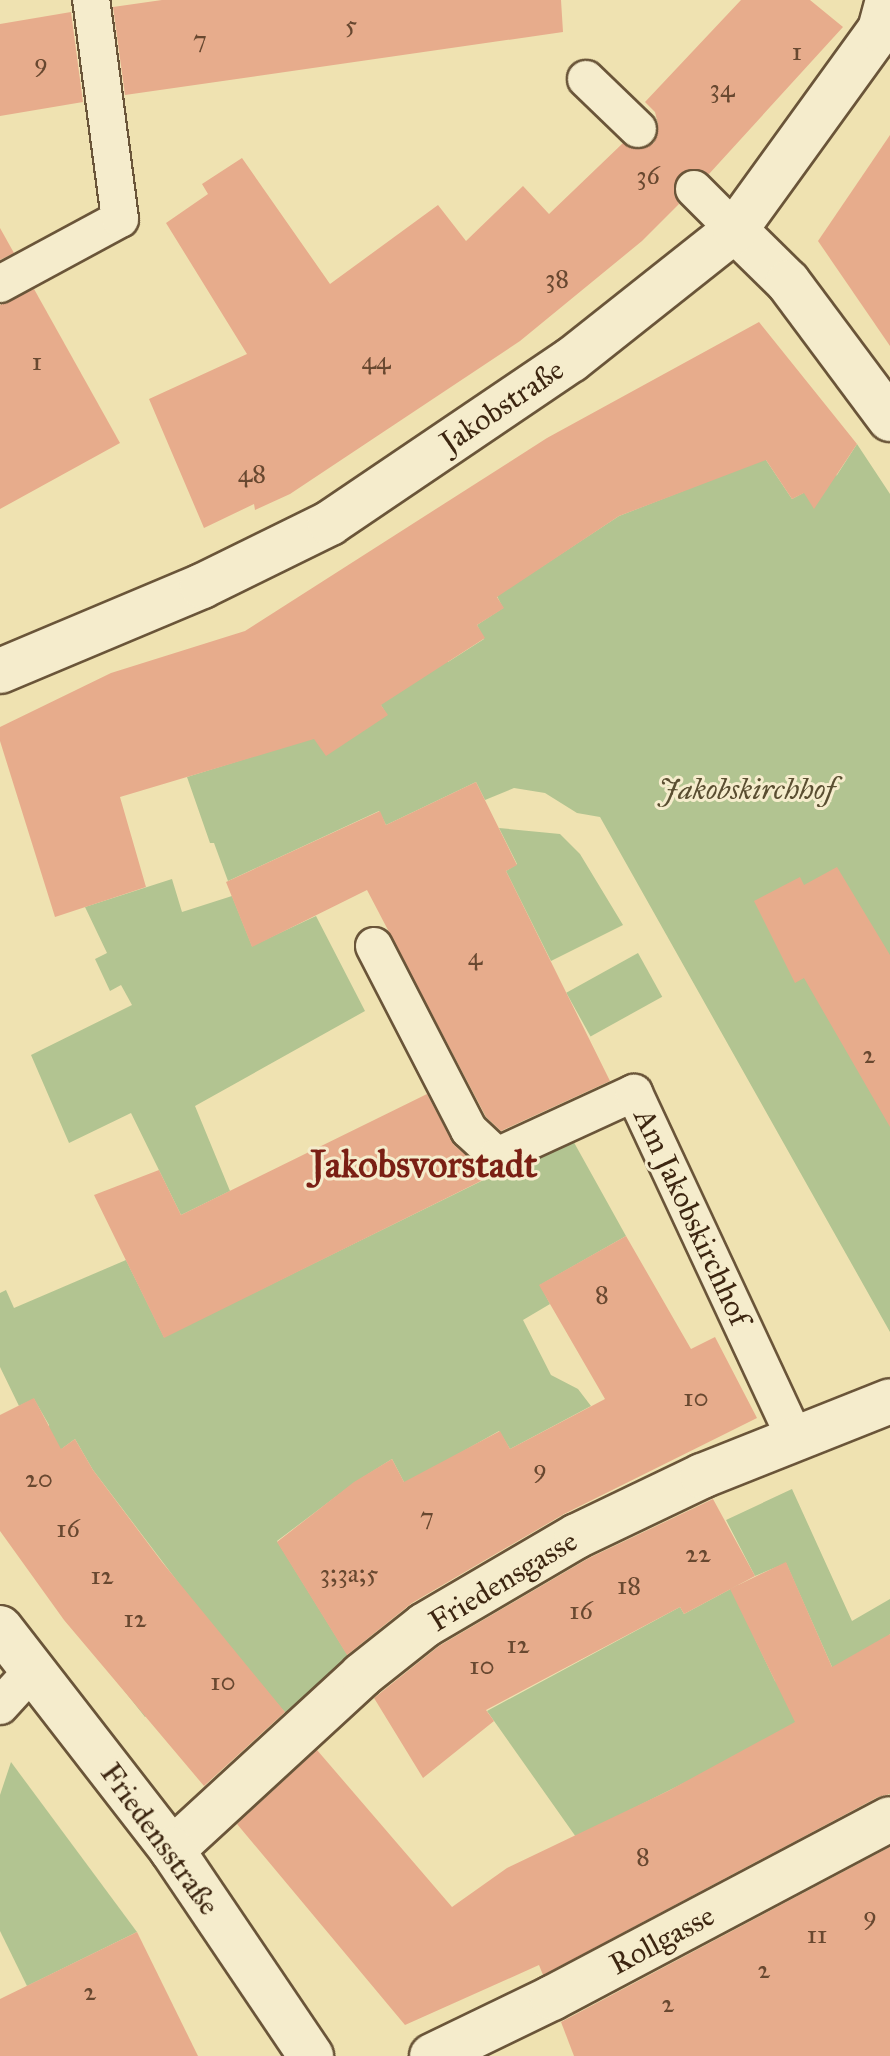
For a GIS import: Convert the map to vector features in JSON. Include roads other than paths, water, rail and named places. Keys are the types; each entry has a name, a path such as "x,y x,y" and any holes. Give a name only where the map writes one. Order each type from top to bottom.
{"street":[{"name":"Jakobstraße","path":"0,671 215,580 330,523 571,360 735,230 880,30 888,0"},
{"path":"735,230 788,282 890,419"},
{"name":"Friedensgasse","path":"172,1850 362,1675 425,1625 577,1536 702,1476 890,1401"},
{"name":"Friedensstraße","path":"0,1628 172,1850 311,2056"},
{"name":"Rollgasse","path":"432,2056 552,1998 890,1819"}],"lane":[{"path":"0,284 120,219 91,0"},
{"path":"586,79 638,129"},
{"path":"694,189 735,230"},
{"name":"Am Jakobskirchhof","path":"374,946 469,1130 497,1156 634,1093 795,1439"},
{"path":"0,1706 33,1670"}],"district":[{"name":"Jakobsvorstadt","path":"424,1165"}],"park label":[{"name":"Jakobskirchhof","path":"747,789"}]}
